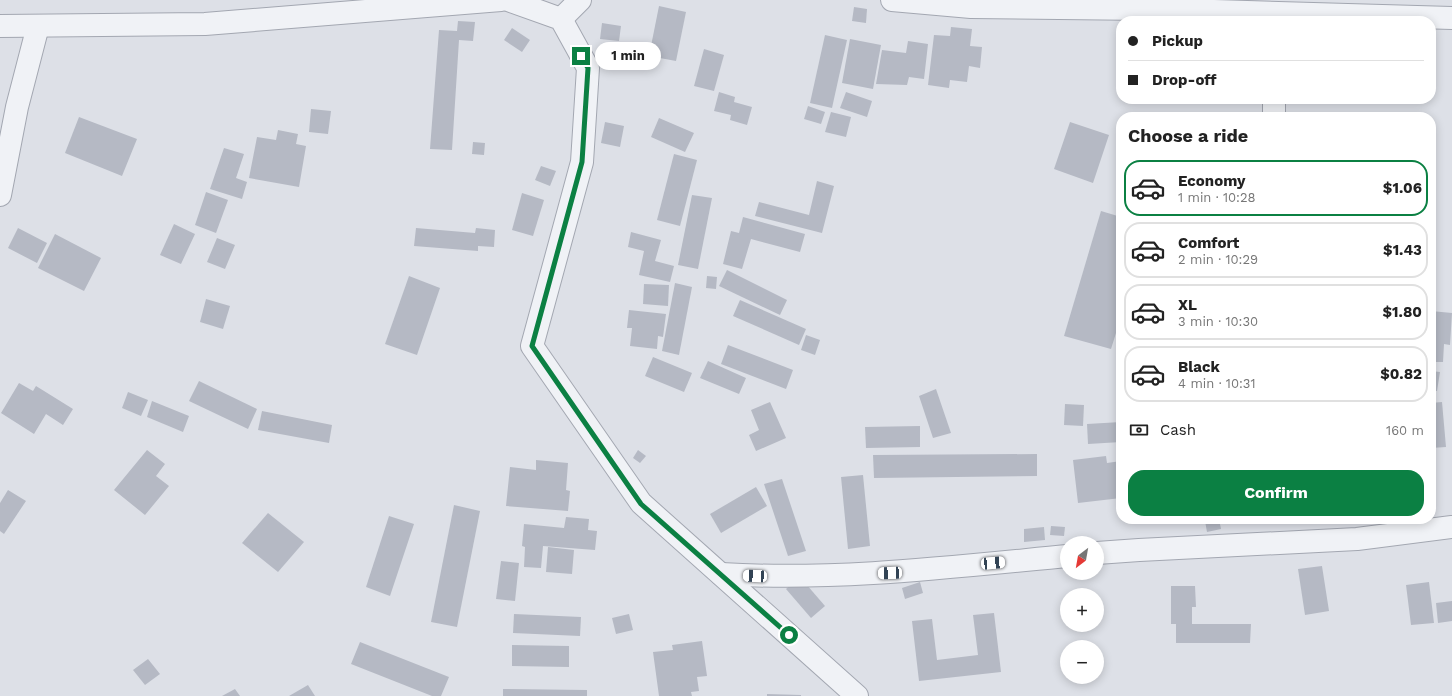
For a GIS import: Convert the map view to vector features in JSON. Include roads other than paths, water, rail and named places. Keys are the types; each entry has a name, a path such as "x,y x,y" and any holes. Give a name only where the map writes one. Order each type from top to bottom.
{"street":[{"path":"0,26 206,24 500,0"},
{"path":"508,0 561,19 588,68 582,162 532,346 641,504 857,696"},
{"path":"561,19 580,0"},
{"path":"892,0 971,7 1146,9 1260,16"},
{"path":"1436,18 1452,18"},
{"path":"0,195 17,107 38,26"},
{"path":"1104,553 1139,550 1357,539 1452,527"},
{"path":"721,574 755,576 890,573 1060,557"}]}
